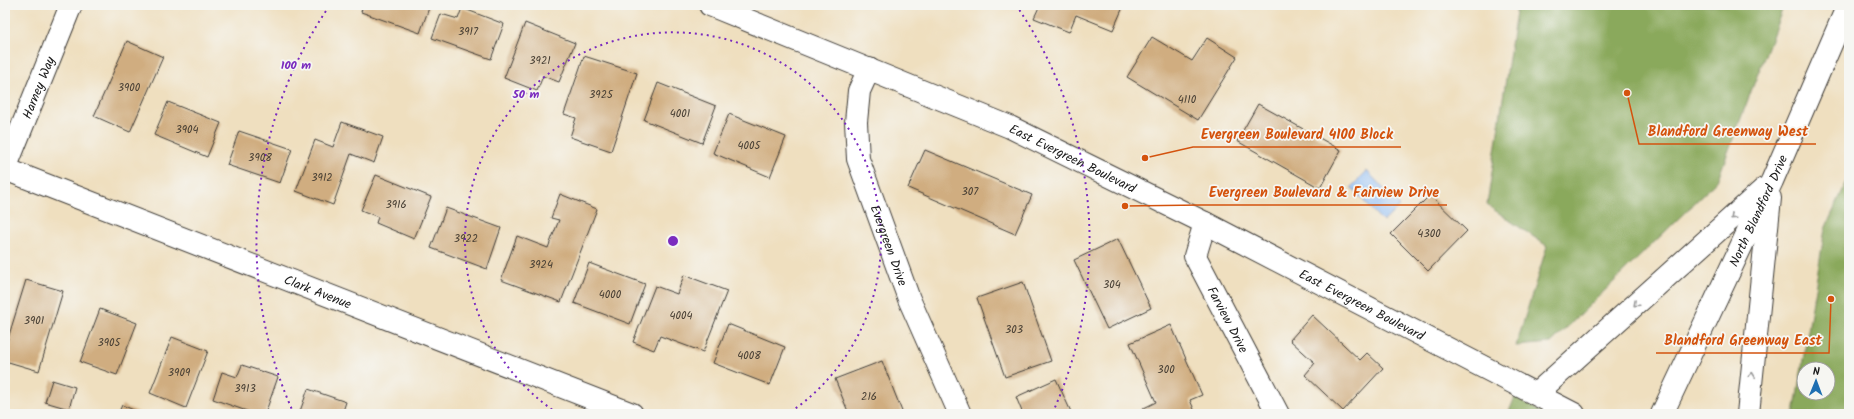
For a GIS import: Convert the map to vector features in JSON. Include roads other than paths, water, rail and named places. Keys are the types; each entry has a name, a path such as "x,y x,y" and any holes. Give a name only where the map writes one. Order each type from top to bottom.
{"street":[{"name":"Harney Way","path":"5,169 71,5"},
{"name":"East Evergreen Boulevard","path":"710,5 1010,127 1205,222 1574,414"},
{"name":"North Blandford Drive","path":"1662,414 1772,181 1848,5"},
{"name":"Evergreen Drive","path":"869,69 859,91 858,99 856,122 858,159 909,299 960,414"},
{"name":"Clark Avenue","path":"5,169 632,414"},
{"path":"1536,394 1772,181"},
{"path":"1748,414 1772,181"},
{"name":"Farview Drive","path":"1205,222 1195,256 1278,414"}],"water":[{"path":"1367,171 1400,206 1383,222 1351,187"}],"place":[{"name":"Blandford Greenway West","path":"1627,93"},
{"name":"Evergreen Boulevard 4100 Block","path":"1145,158"},
{"name":"Evergreen Boulevard & Fairview Drive","path":"1125,206"},
{"name":"Blandford Greenway East","path":"1831,299"}]}
